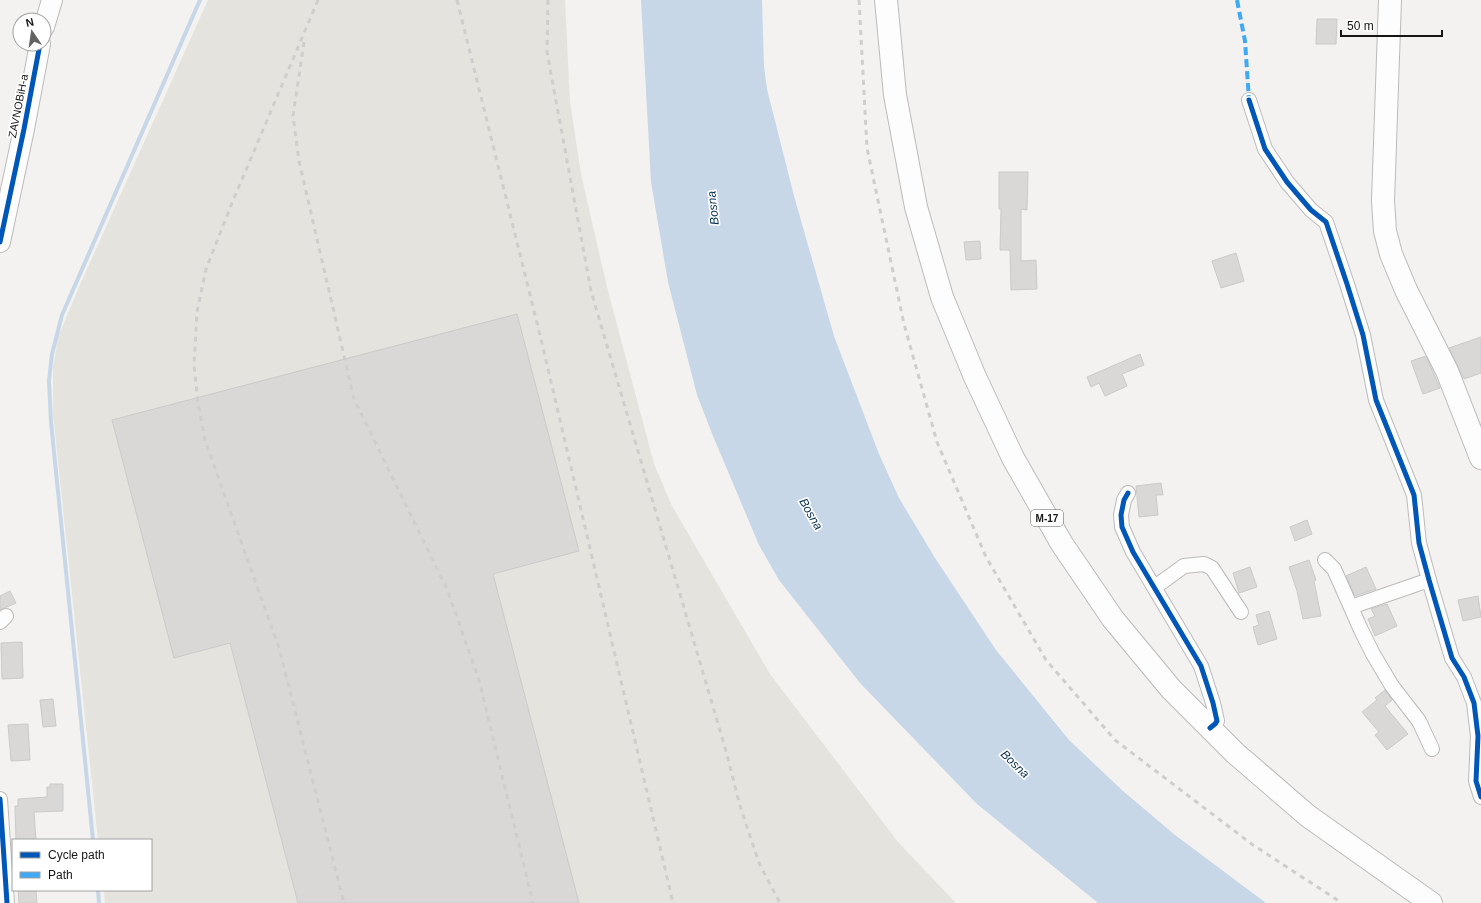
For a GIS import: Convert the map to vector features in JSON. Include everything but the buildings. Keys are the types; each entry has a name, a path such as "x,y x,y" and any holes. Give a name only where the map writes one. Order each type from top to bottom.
{"main road":[{"path":"48,12 52,0"},
{"name":"M-17","path":"886,0 895,95 916,207 942,297 975,377 1012,458 1062,544 1113,619 1172,689 1235,753 1308,816 1431,903"},
{"path":"1390,0 1383,201 1385,231 1391,254 1397,269 1447,371 1481,458"},
{"name":"ZAVNOBiH-a","path":"0,242 38,52"}],"street":[{"path":"1249,100 1265,149 1287,182 1311,210 1326,222 1363,335 1376,400 1414,495 1419,543 1452,658 1464,677 1474,702 1478,736 1476,781 1481,797"},
{"path":"1128,493 1124,500 1121,515 1122,527 1133,552 1201,666 1217,721 1216,724 1210,728"},
{"path":"1325,560 1334,569 1361,630 1377,660 1392,686 1419,721 1432,749"},
{"path":"1155,587 1184,566 1204,564 1212,568 1241,612"},
{"path":"1351,607 1429,580"},
{"path":"0,798 3,881 7,903"}],"shaded area":[{"path":"208,0 565,0 570,102 581,174 607,287 654,464 672,506 770,674 898,842 956,903 105,903 104,891 152,891 152,839 98,839 53,414 53,369 58,337"}],"water":[{"name":"Bosna","path":"641,0 762,0 764,66 767,89 794,196 834,336 879,454 899,498 935,558 996,650 1069,740 1123,791 1175,835 1266,903 1098,903 977,804 860,683 779,580 759,545 697,395 668,282 651,182"}],"waterway":[{"path":"93,839 51,422 49,381 52,354 62,315 200,0"},
{"path":"98,891 99,903"}],"railway":[{"path":"318,0 232,203 206,269 197,312 194,365 198,403 205,440 279,648 344,903"},
{"path":"457,0 541,339 673,903"},
{"path":"548,0 547,52 591,291 726,751 740,806 759,863 780,903"},
{"path":"859,0 867,148 904,324 937,442 986,557 1046,660 1115,740 1253,845 1342,903"},
{"path":"304,42 293,116 299,161 354,399 447,589 479,680 533,903"}],"marked path":[{"path":"1237,0 1245,41 1249,100"}],"cycle path":[{"path":"0,242 38,52"},
{"path":"1249,100 1265,149 1287,182 1311,210 1326,222 1347,284 1363,335 1376,400 1414,495 1419,543 1452,658 1464,677 1474,703 1478,736 1476,781 1481,797"},
{"path":"1128,493 1124,500 1121,515 1122,527 1133,552 1201,666 1217,721 1210,728"},
{"path":"0,799 7,903"}]}
